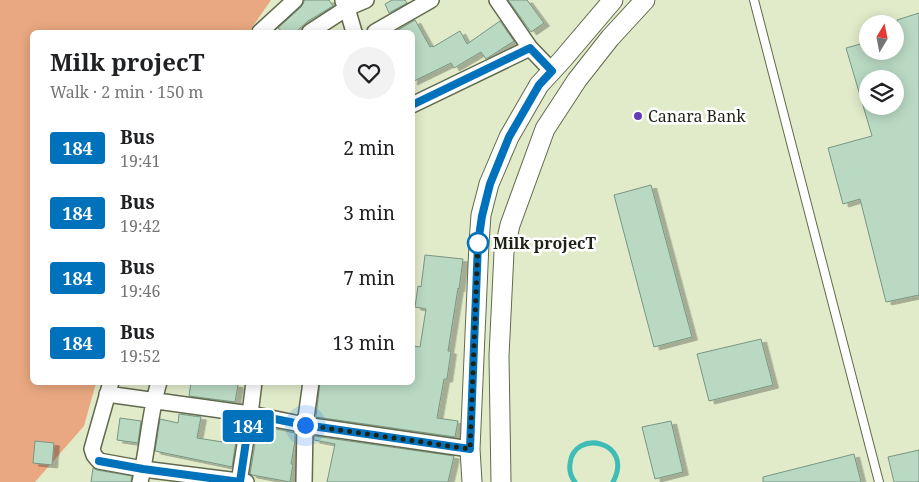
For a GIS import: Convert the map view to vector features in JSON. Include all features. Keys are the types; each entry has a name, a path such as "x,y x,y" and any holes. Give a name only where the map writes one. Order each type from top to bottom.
{"street":[{"path":"262,30 295,0"},
{"path":"312,30 345,4 366,0"},
{"path":"378,30 431,0"},
{"path":"497,0 530,48 552,71"},
{"path":"472,482 470,449 478,243 490,184 509,137 539,85 613,0"},
{"path":"502,482 498,356 504,252 510,226 545,129 577,80 610,38 645,0"},
{"path":"345,4 353,30"},
{"path":"415,104 530,48"},
{"path":"142,476 153,400 158,385"},
{"path":"240,482 254,385"},
{"path":"304,482 305,425 311,385"},
{"path":"246,482 142,476 99,461 92,449 109,388 153,400 470,449"}],"lane":[{"path":"754,0 879,482"}],"shaded area":[{"path":"0,0 271,0 250,30 30,30 30,385 95,385 84,426 35,482 0,482"}],"building":[{"path":"305,0 329,0 333,6 308,21 298,30 280,30 278,28 301,7"},
{"path":"392,0 405,0 407,3 389,13 385,4"},
{"path":"508,0 527,0 544,23 531,32"},
{"path":"919,13 919,295 886,302 860,199 843,204 828,148 872,136 866,115 904,115 904,70 859,70 859,92 846,48 859,44 859,60 904,60 904,18"},
{"path":"415,20 430,47 460,31 467,44 500,21 514,41 486,59 481,52 454,68 451,63 415,81 415,30 398,30"},
{"path":"651,185 692,337 654,347 614,195"},
{"path":"425,255 463,259 448,351 451,351 447,379 444,379 437,418 458,421 455,437 316,417 320,385 415,385 415,346 420,347 426,309 415,307 418,286 421,287"},
{"path":"761,339 773,385 709,401 697,354"},
{"path":"191,385 238,385 235,402 189,396"},
{"path":"179,414 201,417 197,438 223,442 227,420 239,422 232,467 155,451 160,419 178,423"},
{"path":"120,418 141,421 138,443 117,440"},
{"path":"671,421 683,472 655,479 642,427"},
{"path":"258,425 295,433 290,482 250,474"},
{"path":"314,436 454,456 448,482 327,482 335,444 314,440"},
{"path":"35,441 54,443 52,465 33,463"},
{"path":"919,450 919,482 894,482 888,457"},
{"path":"854,454 861,482 763,482 763,477"},
{"path":"93,468 132,476 131,482 91,482"}],"waterway":[{"path":"575,482 571,476 570,469 574,453 581,446 591,443 601,444 610,449 616,457 618,468 613,482"}],"bus line":[{"name":"184","path":"99,461 240,482 250,414 305,425 470,449 478,243 482,216 490,184 509,137 539,85 552,71 530,48 415,104"}],"place":[{"name":"Canara Bank","path":"638,116"},
{"name":"Milk projecT","path":"478,243"}],"route":[{"path":"305,425 470,449 478,243"}]}
